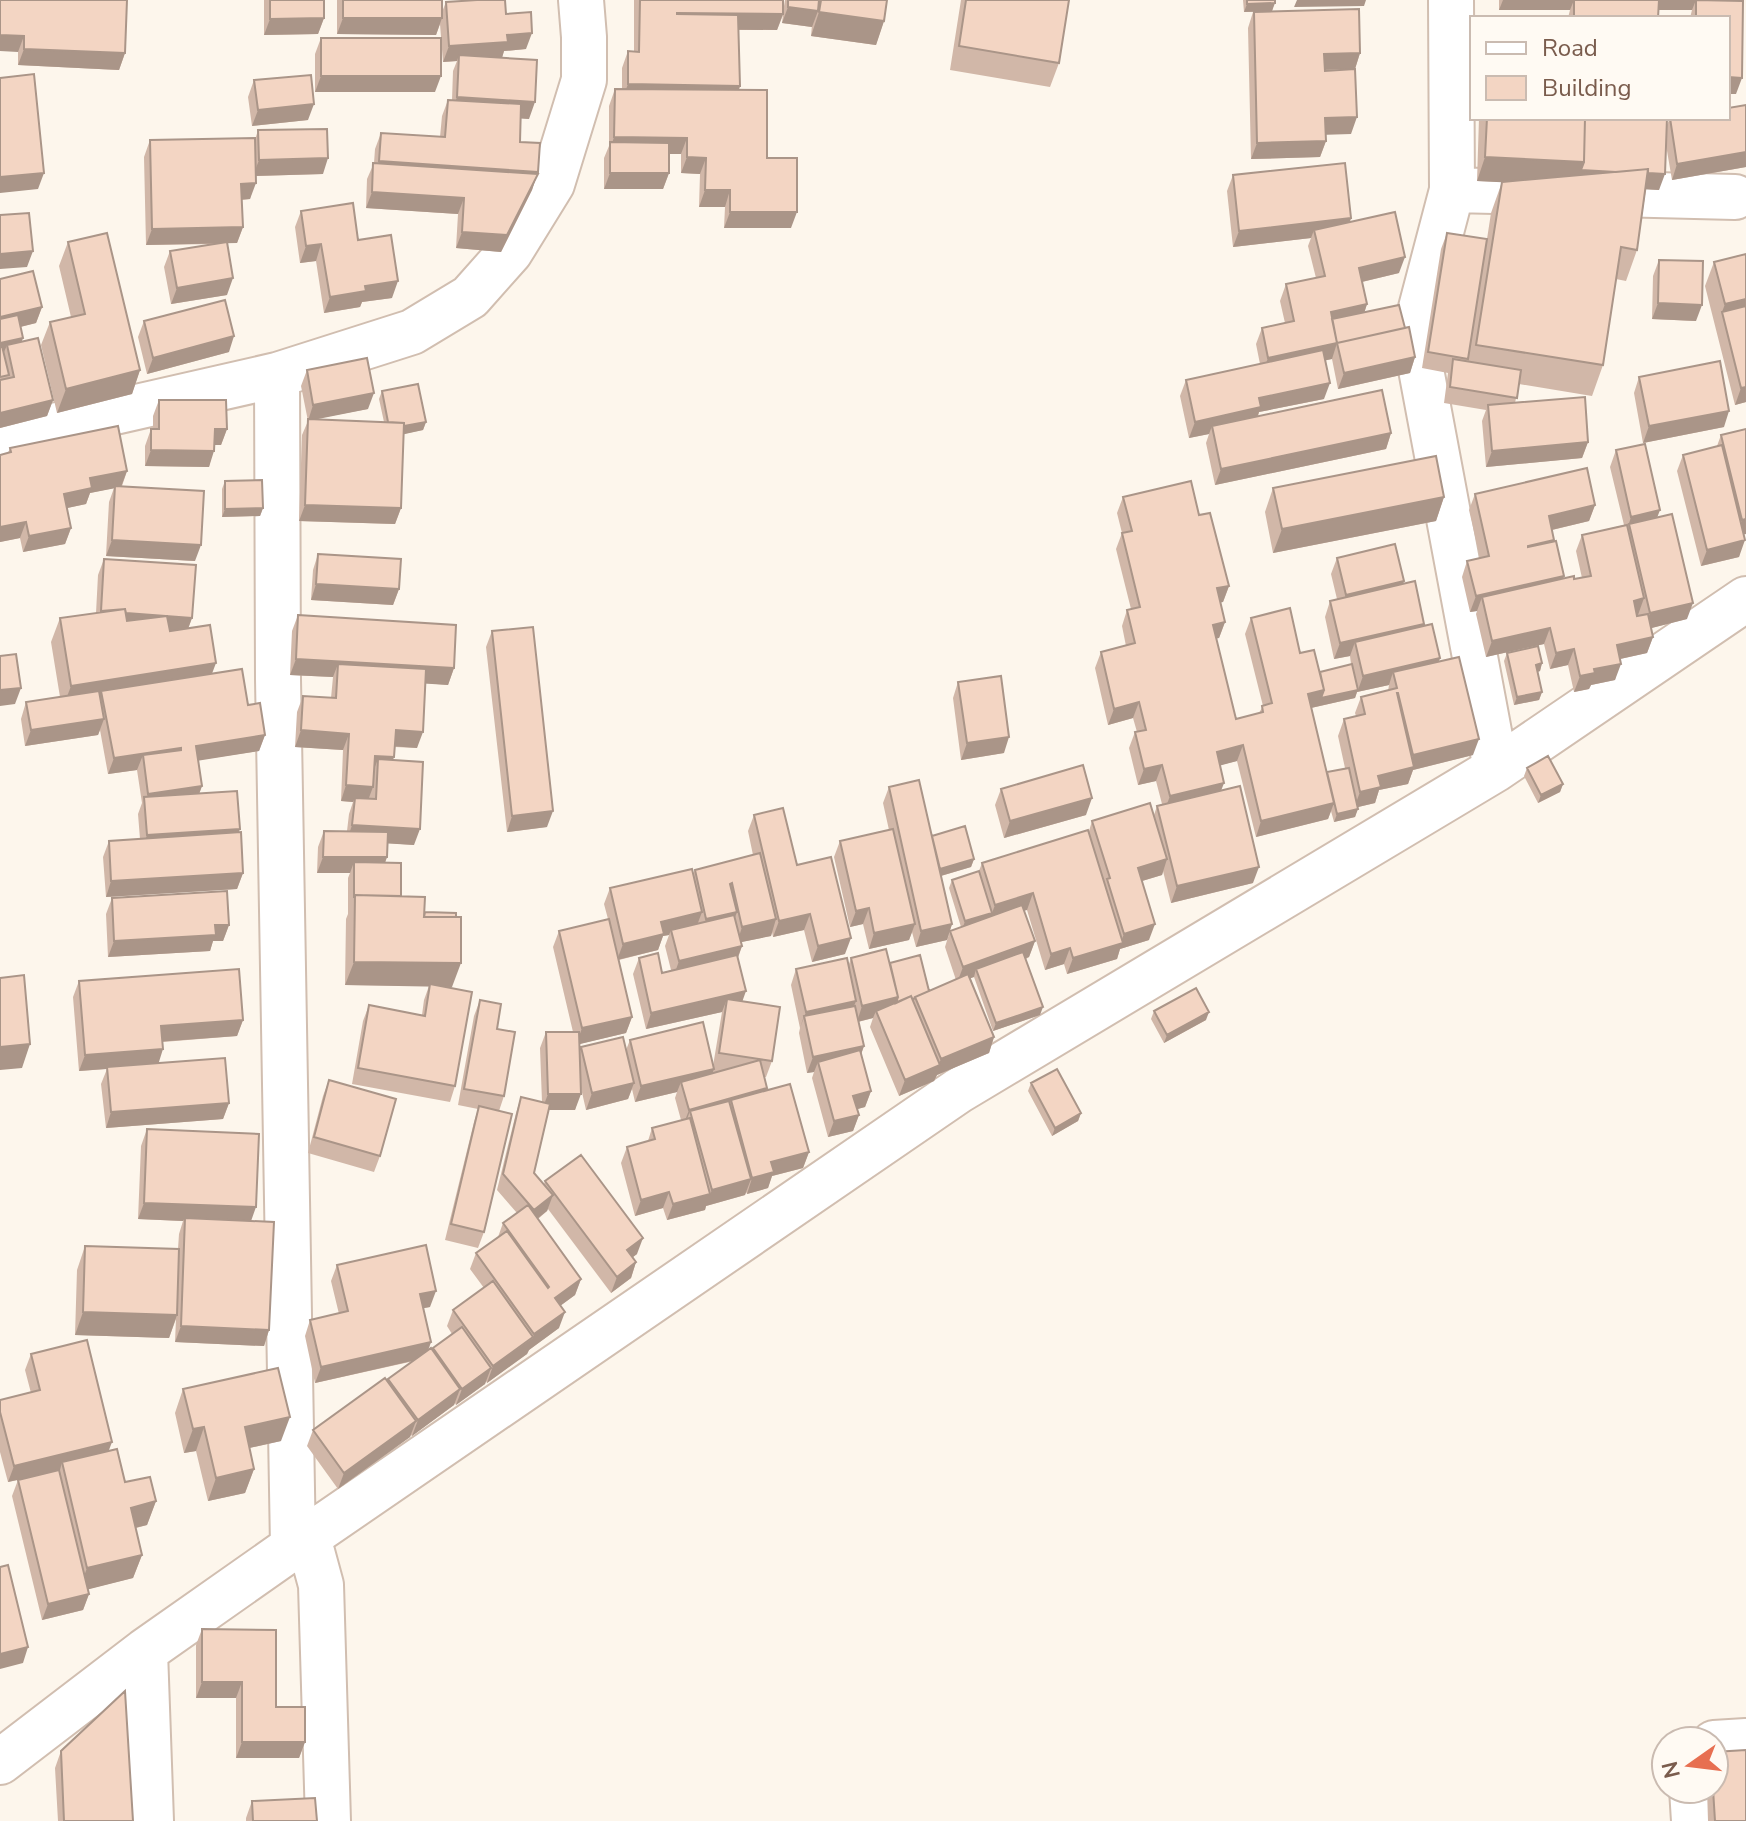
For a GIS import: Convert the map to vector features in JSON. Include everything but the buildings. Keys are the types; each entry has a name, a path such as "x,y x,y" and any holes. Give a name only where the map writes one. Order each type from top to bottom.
{"street":[{"path":"0,438 277,375 412,332 470,297 510,252 552,184 584,80 581,0"},
{"path":"1451,0 1452,190 1421,308 1417,348 1496,769"},
{"path":"1452,190 1735,197"},
{"path":"277,375 278,679 300,1542 321,1585 328,1821"},
{"path":"0,1762 145,1651 300,1542 958,1091 1496,769 1746,599"},
{"path":"145,1651 151,1821"}]}
